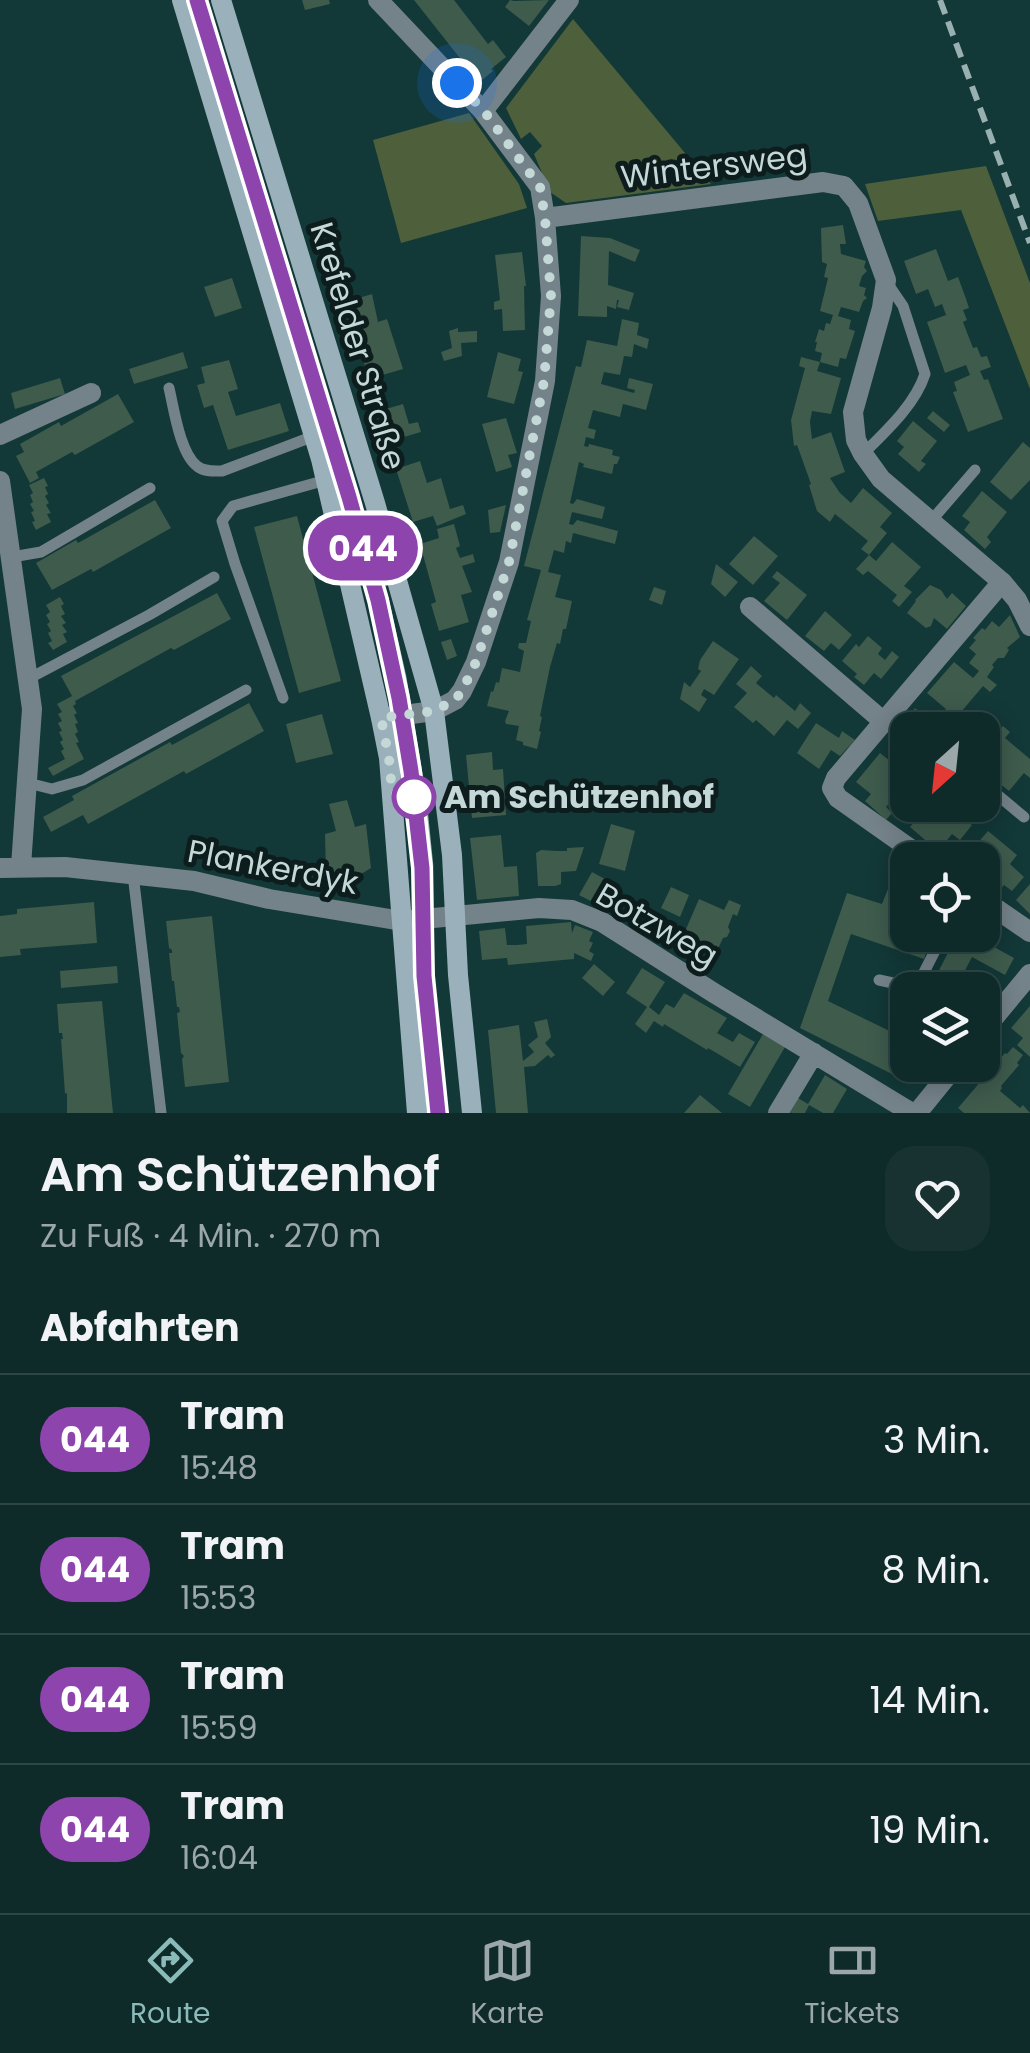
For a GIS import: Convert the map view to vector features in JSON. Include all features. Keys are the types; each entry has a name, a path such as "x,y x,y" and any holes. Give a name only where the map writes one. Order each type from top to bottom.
{"street":[{"name":"Krefelder Straße","path":"182,0 314,436 381,718 389,758 417,1113"},
{"name":"Krefelder Straße","path":"221,0 434,711 452,855 472,1113"},
{"path":"378,0 484,111 540,187 551,296 544,381 509,562 476,662 455,700 434,711 381,718"},
{"path":"484,111 568,0"},
{"name":"Wintersweg","path":"545,218 823,182 844,186 858,203 886,280"},
{"path":"886,280 853,412 856,440 880,479 1002,582 1030,626"},
{"path":"0,435 91,392"},
{"path":"0,481 32,709 28,784 10,867"},
{"path":"900,842 838,798 832,788 836,778 1002,582"},
{"path":"750,607 884,722"},
{"name":"Plankerdyk","path":"10,867 65,867 194,881 269,899 402,921 454,917"},
{"name":"Botzweg","path":"454,917 539,908 572,910 602,922 914,1113"},
{"path":"1000,911 1030,932"},
{"path":"1000,1010 1030,974"},
{"path":"778,1113 814,1053"},
{"path":"914,1113 941,1082"}],"lane":[{"path":"862,454 913,397 925,374 903,306 886,280"},
{"path":"169,388 184,447 197,466 210,471 222,471 314,436"},
{"path":"931,521 975,470"},
{"path":"284,698 222,521 233,506 326,480"},
{"path":"12,557 41,552 150,488"},
{"path":"28,679 214,577"},
{"path":"28,784 52,789 82,780 246,690"},
{"path":"1000,797 1024,817"},
{"path":"133,874 161,1113"},
{"path":"878,980 916,988 934,952"}],"green space":[{"path":"573,19 711,184 566,203 550,192 534,154 542,146 530,132 521,139 506,108"},
{"path":"469,113 519,184 527,208 401,243 373,140"},
{"path":"986,166 1030,283 1030,389 961,210 878,221 865,184"}],"building":[{"path":"302,0 329,0 330,4 305,10"},
{"path":"414,0 454,0 488,44 493,40 506,57 482,80"},
{"path":"510,0 549,0 529,26 505,7"},
{"path":"843,225 846,244 840,244 841,254 866,261 867,271 859,286 866,288 867,298 859,312 841,307 838,316 851,320 849,329 855,331 846,359 840,358 838,367 820,362 822,353 815,351 815,342 819,329 824,331 833,315 820,311 828,278 824,277 827,264 822,262 821,228"},
{"path":"581,236 610,238 640,250 635,262 609,251 608,285 634,293 629,310 617,307 617,300 616,309 607,306 607,317 578,316"},
{"path":"936,249 948,281 958,277 969,308 963,310 967,320 963,322 973,348 977,347 981,357 987,356 991,367 980,371 984,380 988,379 1003,419 968,432 953,392 957,391 954,382 970,375 966,365 945,373 927,322 946,315 942,304 935,307 928,289 916,294 904,261"},
{"path":"522,252 525,330 503,331 502,309 494,310 494,302 500,300 495,255"},
{"path":"232,278 242,308 215,317 204,287"},
{"path":"372,294 378,322 387,319 403,369 369,379 345,302"},
{"path":"622,319 639,323 637,335 649,339 647,349 634,344 632,357 624,356 620,375 604,372 601,384 634,393 635,390 627,388 629,378 653,384 646,410 623,404 620,417 593,410 588,428 596,430 594,439 586,437 584,446 613,450 612,455 620,457 612,474 583,467 579,462 570,503 577,499 605,507 602,519 572,512 569,524 577,520 618,531 615,544 573,533 571,543 566,541 564,553 554,550 548,572 561,575 555,597 572,601 566,629 550,667 537,749 516,740 519,726 505,721 509,711 487,706 502,668 520,672 524,651 518,648 519,643 526,643 531,621 527,620 541,570 524,566 576,366 581,367 587,340 617,346"},
{"path":"458,328 458,332 477,331 477,342 461,343 462,356 444,361 441,352 452,348 449,331"},
{"path":"183,352 188,368 134,384 129,369"},
{"path":"498,352 521,359 518,371 523,372 514,404 487,397"},
{"path":"801,357 820,362 817,371 841,378 831,414 812,411 810,422 812,439 831,432 845,472 830,478 851,503 863,488 892,513 880,527 887,533 869,555 861,549 868,541 835,514 830,522 817,511 811,484 797,445 794,446 791,420 805,368 799,366"},
{"path":"229,360 238,389 228,392 236,416 280,403 289,431 228,450 213,405 204,408 197,385 205,383 201,367"},
{"path":"60,378 65,394 15,409 11,393"},
{"path":"118,394 134,422 36,472 39,478 30,483 16,456 24,452 20,444"},
{"path":"403,404 409,424 418,422 421,432 404,437 402,429 386,434 379,411"},
{"path":"933,411 950,425 944,432 927,418"},
{"path":"506,418 517,453 508,455 512,467 496,472 482,424"},
{"path":"913,421 937,441 921,461 926,464 919,472 898,454 904,447 897,441"},
{"path":"1023,442 1030,448 1030,480 1011,500 990,482"},
{"path":"420,461 427,483 441,478 450,509 463,505 466,514 437,526 433,516 413,522 396,469"},
{"path":"44,478 51,522 36,530 29,485"},
{"path":"982,491 1007,512 987,537 991,542 985,549 964,530 970,522 962,516"},
{"path":"155,500 171,528 52,590 36,563"},
{"path":"506,505 500,532 490,533 488,510"},
{"path":"297,516 341,681 299,693 254,527"},
{"path":"454,524 460,558 473,554 475,562 462,566 472,592 461,595 469,622 439,631 431,604 436,602 420,544 439,538 437,529"},
{"path":"754,536 778,556 753,585 729,564"},
{"path":"892,542 921,567 904,586 912,592 899,607 892,601 897,595 868,571 863,575 856,569 869,555 876,561"},
{"path":"716,564 738,582 725,597 711,584"},
{"path":"777,571 807,595 787,620 764,601 780,583 772,577"},
{"path":"930,585 941,590 947,599 952,593 966,606 947,629 934,618 926,628 907,613"},
{"path":"654,587 666,591 662,605 649,600"},
{"path":"217,593 231,619 75,701 75,734 79,742 76,743 84,759 53,776 48,768 65,759 58,723 62,721 58,714 62,712 57,704 72,696 61,676"},
{"path":"60,597 67,642 53,650 48,643 52,641 46,605"},
{"path":"825,611 852,635 839,650 831,643 824,651 805,636"},
{"path":"1010,615 1020,637 1007,648 1004,658 998,658 992,665 987,677 997,685 990,692 983,686 961,712 943,712 946,709 927,693 954,662 973,678 979,671 969,663 976,654 969,648 976,640 973,638 992,621 999,627"},
{"path":"868,636 882,648 878,654 885,660 892,651 899,657 881,679 874,673 864,685 842,661"},
{"path":"451,639 457,656 447,660 441,642"},
{"path":"713,641 739,659 714,695 704,689 701,695 707,699 699,712 680,699 684,682 690,687 701,671 700,660"},
{"path":"751,666 762,676 756,683 774,698 776,695 795,711 800,703 811,713 798,729 787,720 774,736 734,707 747,693 736,684"},
{"path":"249,703 264,731 88,824 83,815 51,832 43,817 74,800 72,796"},
{"path":"322,714 333,754 296,763 286,724"},
{"path":"816,723 839,738 842,731 855,740 840,756 831,750 819,769 797,753"},
{"path":"1003,726 1010,732 1005,738 1030,759 1030,778 1024,773 1009,791 1000,784"},
{"path":"492,752 493,770 503,769 506,815 472,818 466,755"},
{"path":"880,753 890,761 890,802 886,807 890,815 886,820 865,801 871,794 856,782"},
{"path":"347,800 355,827 366,824 371,868 356,877 326,876 325,834 336,831 329,804"},
{"path":"914,822 972,825 960,840 952,834 945,842 928,842 910,827"},
{"path":"611,824 635,831 625,871 599,864"},
{"path":"988,831 1017,855 1010,864 1024,877 1012,891 1004,885 1000,890 1000,842 979,842"},
{"path":"501,835 504,867 517,866 519,896 477,900 470,838"},
{"path":"584,847 576,871 561,872 561,884 538,886 536,853"},
{"path":"592,872 620,887 608,910 579,895"},
{"path":"890,884 890,947 851,934 828,1001 890,1031 890,1073 800,1028 847,893 882,904"},
{"path":"1030,884 1030,914 1016,900"},
{"path":"671,887 689,895 680,917 661,908"},
{"path":"699,899 724,910 729,900 741,905 717,951 683,936"},
{"path":"94,902 97,943 20,949 21,955 0,957 0,916 17,914 17,909"},
{"path":"212,916 229,1082 185,1087 177,1013 180,1012 172,981 172,950 166,921"},
{"path":"571,922 572,933 575,925 593,932 589,941 593,943 589,951 594,954 591,961 574,953 574,959 508,965 507,958 482,960 479,931 505,928 507,945 517,945 527,944 526,926"},
{"path":"1000,950 1014,958 1005,975 972,957 964,972 938,972 948,952"},
{"path":"904,952 926,952 924,959"},
{"path":"594,964 615,982 603,996 582,978"},
{"path":"117,966 118,983 61,988 60,971"},
{"path":"642,968 665,982 649,1007 659,1015 666,1004 674,1008 684,993 727,1018 717,1033 733,1042 739,1033 755,1042 740,1067 664,1024 663,1027 654,1021 646,1033 635,1024 647,1007 626,993"},
{"path":"102,1001 113,1113 67,1113 57,1004"},
{"path":"1030,1006 1030,1057 1017,1045 1023,1038 1011,1028"},
{"path":"547,1019 551,1037 545,1043 555,1055 548,1055 535,1066 524,1067 528,1113 496,1113 488,1030 519,1025 523,1061 534,1052 528,1045 538,1037 534,1022"},
{"path":"763,1034 785,1047 750,1107 728,1094"},
{"path":"1013,1047 1023,1055 1000,1091 1030,1113 964,1113 958,1108 980,1082 1000,1082 1000,1059"},
{"path":"825,1075 847,1089 833,1113 823,1113 809,1105 805,1113 790,1113 798,1098 808,1104"},
{"path":"700,1095 722,1113 684,1113"}],"tram line":[{"name":"044","path":"197,0 378,600 411,771 422,868 424,976 438,1113"},
{"path":"206,0 358,496 405,676 432,865 432,976 447,1113"}],"railway":[{"path":"940,0 1030,243"}],"place":[{"name":"Am Schützenhof","path":"414,797"}],"route":[{"path":"414,797 392,792 381,718 434,711 455,700 476,662 509,562 544,381 551,296 540,187 484,111 457,83"}]}
